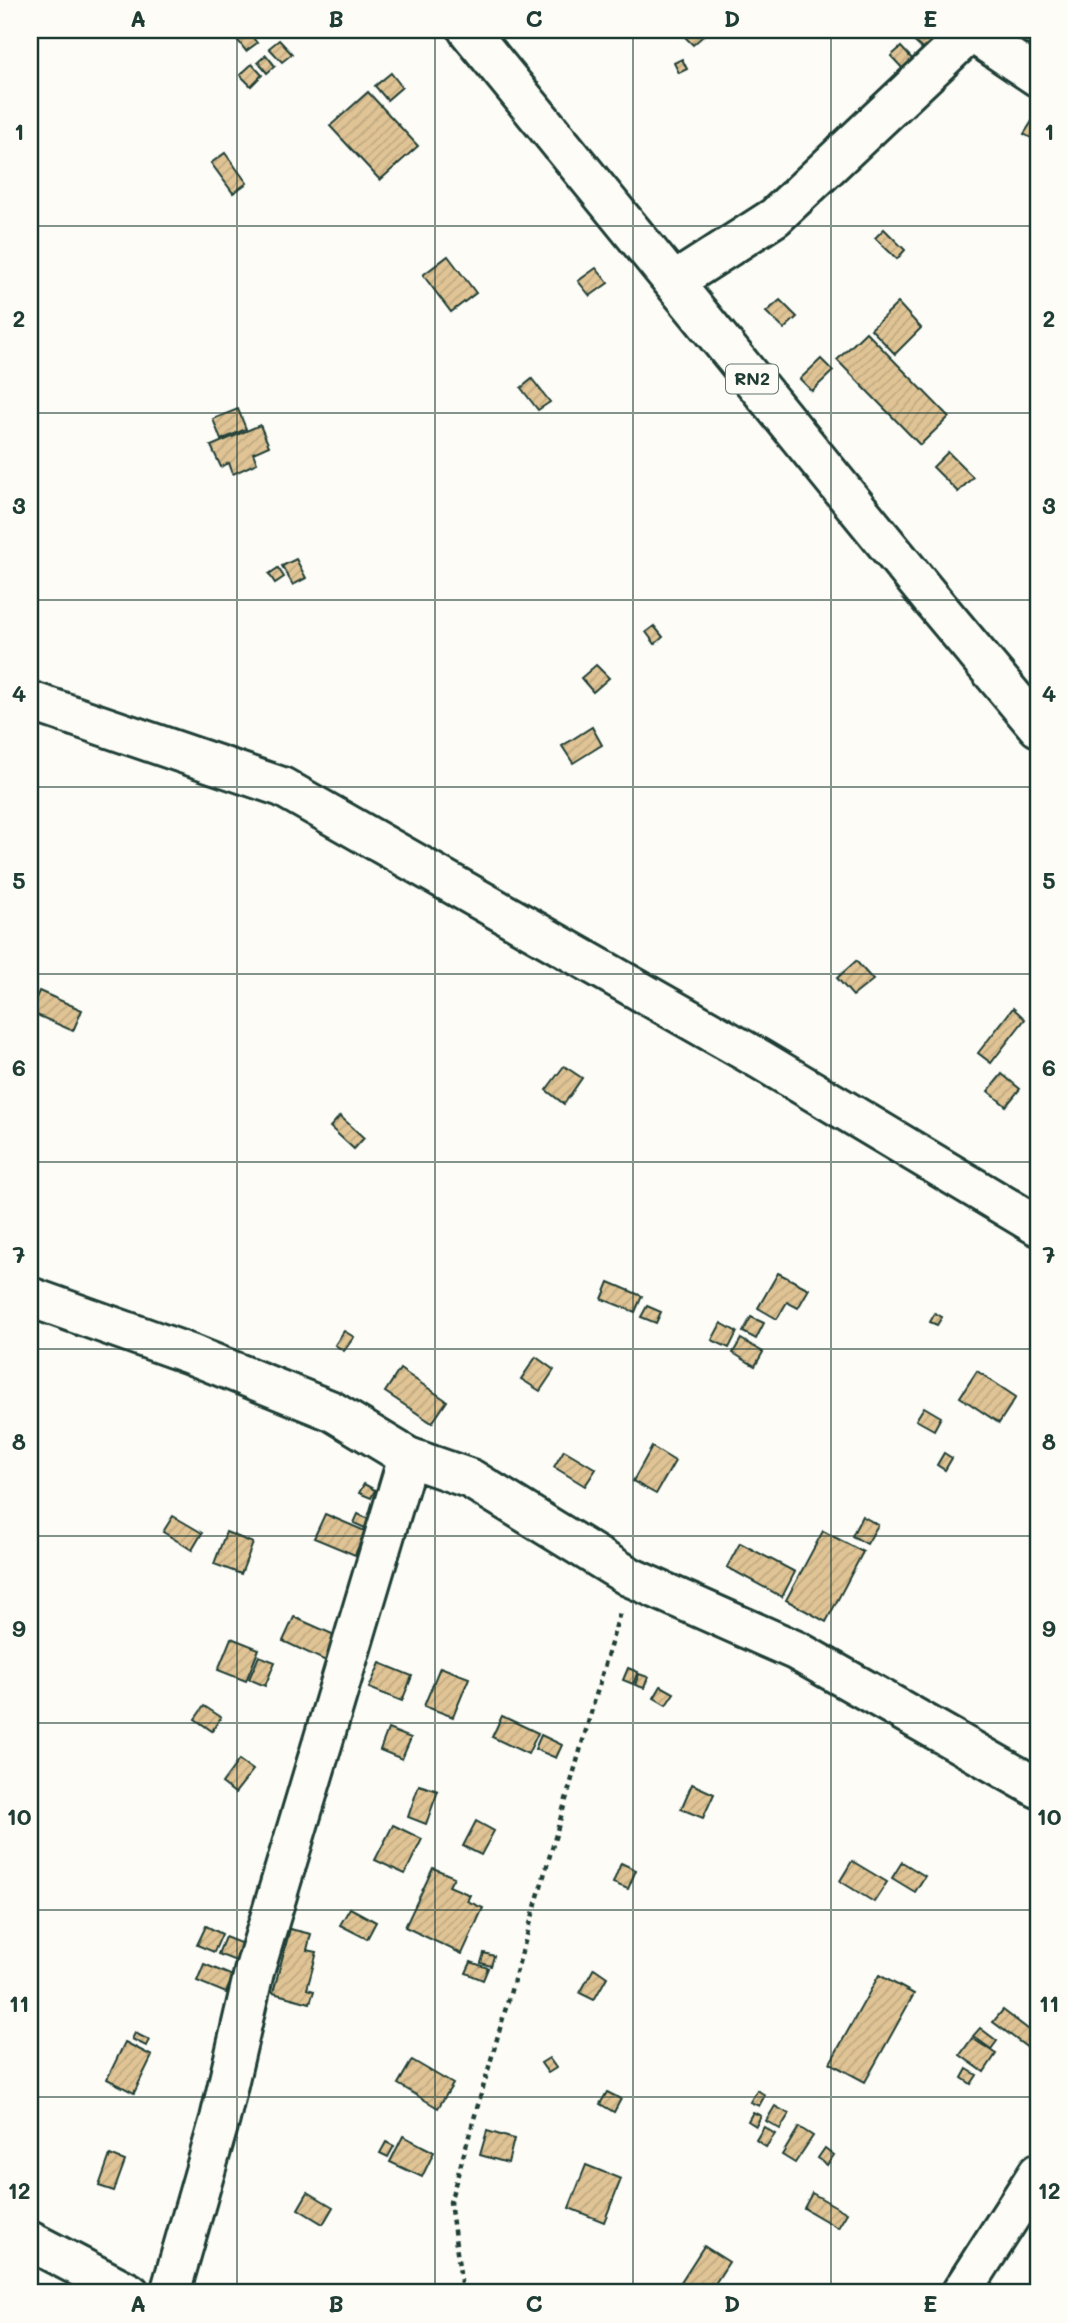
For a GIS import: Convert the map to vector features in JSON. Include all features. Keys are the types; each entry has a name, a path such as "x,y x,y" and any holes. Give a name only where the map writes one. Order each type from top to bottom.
{"main road":[{"name":"RN2","path":"468,30 1038,727"},
{"path":"674,282 775,217 972,31 1038,77"},
{"path":"30,701 282,787 761,1060 1038,1226"},
{"path":"30,1297 191,1354 332,1410 408,1457 471,1479 630,1577 797,1651 1038,1787"},
{"path":"170,2293 220,2119 254,1972 408,1457"},
{"path":"961,2293 1038,2173"},
{"path":"30,2241 130,2293"}],"path":[{"path":"456,2293 461,2281 450,2202 630,1577"}],"building":[{"path":"239,30 247,30 257,43 246,51 233,34"},
{"path":"678,30 710,30 693,45"},
{"path":"914,30 950,30 932,58 908,36"},
{"path":"279,40 292,54 282,62 269,48"},
{"path":"901,47 915,62 905,71 891,56"},
{"path":"266,55 275,66 267,73 258,62"},
{"path":"682,59 687,69 679,73 674,63"},
{"path":"252,64 262,75 251,86 240,75"},
{"path":"391,73 402,87 387,100 375,86"},
{"path":"368,92 418,146 380,180 330,126"},
{"path":"1036,115 1038,116 1038,142 1024,134"},
{"path":"225,153 247,183 233,193 211,163"},
{"path":"884,229 905,250 897,259 875,238"},
{"path":"448,256 476,293 451,312 423,275"},
{"path":"596,268 608,283 590,296 578,281"},
{"path":"780,300 797,317 784,329 766,312"},
{"path":"898,303 921,328 895,354 871,329"},
{"path":"866,332 949,417 920,445 837,360"},
{"path":"821,359 833,371 812,391 800,379"},
{"path":"532,379 550,402 538,410 521,388"},
{"path":"238,409 246,429 221,440 213,419"},
{"path":"260,425 269,446 253,453 257,463 233,474 229,463 221,467 211,446"},
{"path":"948,452 973,477 958,492 933,467"},
{"path":"296,559 306,578 293,585 282,566"},
{"path":"278,568 284,577 275,583 269,574"},
{"path":"654,626 663,637 655,644 646,632"},
{"path":"596,665 609,678 593,692 581,678"},
{"path":"592,727 602,745 573,763 562,746"},
{"path":"856,961 873,980 853,996 837,978"},
{"path":"39,991 82,1010 73,1031 30,1012"},
{"path":"1013,1008 1025,1019 991,1063 978,1053"},
{"path":"564,1066 582,1078 564,1104 546,1090"},
{"path":"1002,1074 1020,1089 1006,1106 988,1091"},
{"path":"340,1116 364,1138 354,1149 330,1127"},
{"path":"778,1273 809,1289 798,1308 787,1302 777,1319 758,1308"},
{"path":"609,1282 642,1296 635,1312 602,1299"},
{"path":"647,1306 661,1312 656,1323 641,1317"},
{"path":"935,1313 942,1317 937,1325 930,1322"},
{"path":"751,1317 764,1323 756,1339 743,1332"},
{"path":"721,1323 737,1332 729,1348 712,1340"},
{"path":"344,1331 354,1337 344,1351 335,1345"},
{"path":"741,1339 763,1352 755,1366 733,1353"},
{"path":"536,1357 554,1370 540,1391 521,1379"},
{"path":"400,1369 447,1401 432,1423 385,1392"},
{"path":"977,1371 1016,1397 999,1423 960,1397"},
{"path":"924,1407 941,1417 934,1430 916,1420"},
{"path":"652,1447 675,1461 656,1494 633,1481"},
{"path":"564,1450 596,1469 585,1486 554,1467"},
{"path":"944,1453 952,1458 945,1470 937,1465"},
{"path":"364,1484 375,1490 371,1498 359,1493"},
{"path":"325,1514 365,1531 355,1555 314,1538"},
{"path":"358,1514 373,1521 369,1530 354,1523"},
{"path":"173,1516 202,1533 192,1550 163,1532"},
{"path":"862,1516 878,1525 867,1544 852,1536"},
{"path":"823,1531 863,1552 826,1622 786,1600"},
{"path":"226,1532 253,1543 241,1574 214,1564"},
{"path":"740,1543 795,1572 782,1597 727,1567"},
{"path":"294,1617 339,1637 328,1662 283,1641"},
{"path":"231,1638 259,1649 246,1681 218,1670"},
{"path":"259,1656 275,1662 265,1686 249,1679"},
{"path":"380,1663 412,1676 402,1701 369,1688"},
{"path":"440,1667 469,1678 453,1717 424,1706"},
{"path":"628,1668 638,1672 633,1684 623,1680"},
{"path":"639,1674 648,1677 644,1688 635,1685"},
{"path":"661,1686 674,1693 666,1705 654,1698"},
{"path":"204,1706 221,1717 212,1731 195,1719"},
{"path":"502,1716 538,1733 528,1754 492,1737"},
{"path":"388,1729 411,1738 402,1759 380,1750"},
{"path":"541,1735 562,1745 556,1758 535,1749"},
{"path":"239,1760 253,1770 235,1793 222,1783"},
{"path":"692,1784 714,1794 703,1818 681,1809"},
{"path":"419,1785 438,1791 426,1824 408,1817"},
{"path":"476,1821 494,1831 481,1855 463,1846"},
{"path":"393,1825 422,1839 405,1874 375,1860"},
{"path":"852,1861 887,1882 874,1902 840,1881"},
{"path":"902,1862 925,1876 915,1892 892,1878"},
{"path":"621,1863 636,1870 628,1889 613,1883"},
{"path":"433,1868 454,1877 449,1886 470,1895 467,1901 483,1908 462,1954 405,1927"},
{"path":"350,1908 376,1922 367,1939 340,1925"},
{"path":"206,1926 222,1934 214,1952 197,1945"},
{"path":"290,1929 311,1934 307,1950 317,1952 307,1989 314,1991 310,2003 273,1993"},
{"path":"225,1937 243,1944 236,1961 218,1954"},
{"path":"484,1953 494,1956 491,1966 481,1963"},
{"path":"471,1962 488,1968 483,1980 466,1973"},
{"path":"204,1964 233,1976 226,1993 197,1981"},
{"path":"594,1968 607,1977 594,2000 580,1993"},
{"path":"879,1975 914,1994 865,2082 830,2063"},
{"path":"1003,2010 1037,2036 1028,2048 993,2022"},
{"path":"980,2028 997,2041 991,2049 973,2036"},
{"path":"135,2033 149,2040 146,2046 132,2039"},
{"path":"972,2038 996,2054 984,2072 960,2055"},
{"path":"125,2042 152,2056 134,2093 107,2079"},
{"path":"549,2058 556,2068 548,2073 541,2063"},
{"path":"412,2060 453,2084 438,2108 398,2084"},
{"path":"967,2069 977,2075 971,2084 962,2078"},
{"path":"757,2090 765,2095 759,2106 750,2102"},
{"path":"607,2092 621,2099 614,2112 600,2104"},
{"path":"775,2106 789,2114 780,2129 766,2121"},
{"path":"753,2112 761,2116 756,2126 748,2121"},
{"path":"764,2127 775,2134 766,2147 756,2140"},
{"path":"799,2127 813,2136 795,2163 782,2155"},
{"path":"487,2131 514,2139 508,2163 480,2155"},
{"path":"403,2136 434,2152 422,2177 390,2162"},
{"path":"386,2142 394,2146 388,2157 380,2153"},
{"path":"825,2148 834,2155 827,2165 818,2158"},
{"path":"110,2155 125,2161 114,2191 99,2186"},
{"path":"586,2165 621,2179 604,2222 569,2208"},
{"path":"308,2192 333,2207 323,2224 298,2209"},
{"path":"812,2193 847,2213 838,2228 804,2208"},
{"path":"704,2246 729,2262 709,2293 685,2293 677,2288"},
{"path":"35,2284 53,2289 51,2293 32,2293"}]}
